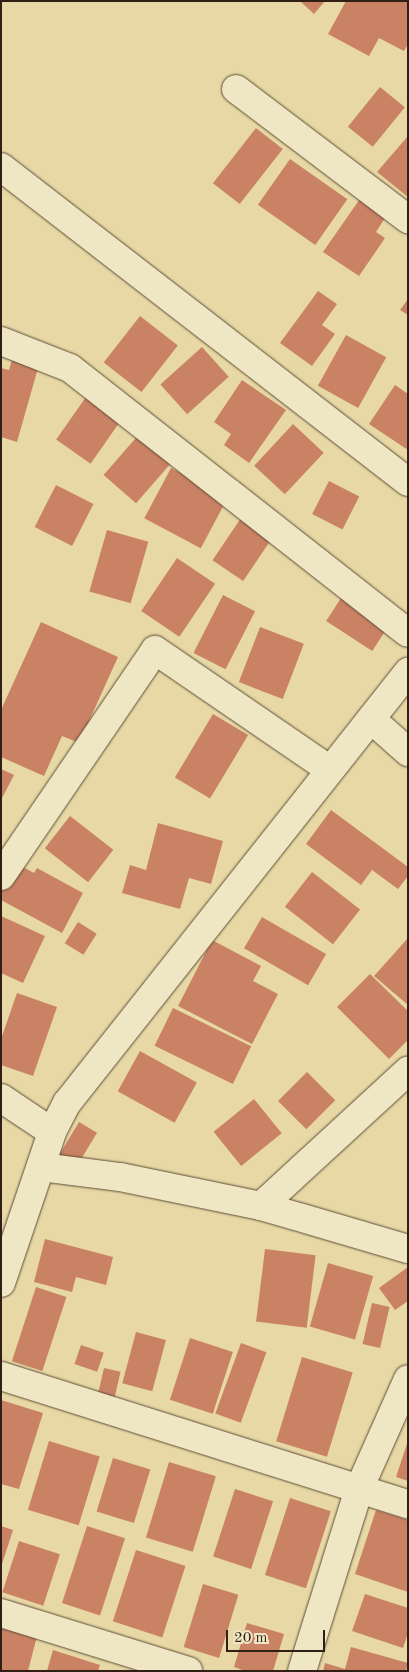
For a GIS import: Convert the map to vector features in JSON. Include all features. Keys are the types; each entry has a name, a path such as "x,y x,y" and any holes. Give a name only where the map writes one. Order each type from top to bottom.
{"street":[{"path":"236,89 408,219"},
{"path":"1,167 408,482"},
{"path":"1,341 70,368 408,633"},
{"path":"1,876 155,650 330,770"},
{"path":"1,1283 52,1132 67,1103 408,672"},
{"path":"371,719 408,752"},
{"path":"261,1206 408,1071"},
{"path":"1,1098 52,1132"},
{"path":"41,1167 120,1177 261,1206 408,1250"},
{"path":"1,1376 408,1504"},
{"path":"302,1671 359,1489 408,1379"},
{"path":"1,1613 188,1671"}],"building":[{"path":"300,1 325,1 314,14"},
{"path":"346,1 408,1 408,44 404,51 379,38 369,56 328,34"},
{"path":"380,87 405,107 373,147 348,127"},
{"path":"256,128 283,149 240,204 213,183"},
{"path":"408,136 408,197 377,172"},
{"path":"290,159 347,199 315,245 258,205"},
{"path":"364,193 390,210 376,232 385,238 359,276 323,252"},
{"path":"318,291 337,304 322,325 335,334 312,366 280,343"},
{"path":"408,299 408,315 400,310"},
{"path":"140,316 178,346 142,392 104,362"},
{"path":"346,335 386,357 358,408 318,386"},
{"path":"202,347 229,377 187,414 160,384"},
{"path":"14,353 40,361 17,442 1,437 1,368 9,370"},
{"path":"242,380 286,410 249,463 224,445 231,434 214,422"},
{"path":"395,385 408,394 408,450 369,424"},
{"path":"86,397 120,421 91,464 56,440"},
{"path":"293,424 324,453 285,494 254,466"},
{"path":"141,432 173,460 136,503 104,475"},
{"path":"171,468 228,498 201,548 144,518"},
{"path":"329,481 359,496 342,529 312,514"},
{"path":"56,485 93,504 72,546 35,527"},
{"path":"241,518 272,539 243,581 212,560"},
{"path":"107,530 148,542 131,603 89,592"},
{"path":"177,558 215,584 179,637 141,611"},
{"path":"223,595 255,611 226,669 193,653"},
{"path":"343,595 389,625 372,651 326,621"},
{"path":"41,622 118,657 79,743 62,736 44,776 1,757 1,710"},
{"path":"260,627 304,644 283,699 239,682"},
{"path":"213,714 248,735 210,799 175,777"},
{"path":"1,769 14,775 1,800"},
{"path":"331,810 408,867 408,876 398,889 372,870 361,885 306,844"},
{"path":"70,816 113,850 88,882 45,848"},
{"path":"158,823 223,841 211,884 189,878 180,909 122,893 130,865 146,870"},
{"path":"12,861 34,873 37,868 83,893 62,933 1,900 1,881"},
{"path":"312,872 360,910 333,944 285,907"},
{"path":"1,916 45,936 23,983 1,973"},
{"path":"262,917 326,954 308,985 244,948"},
{"path":"78,922 97,934 83,955 65,943"},
{"path":"408,938 408,1005 374,976"},
{"path":"212,940 261,966 253,981 278,994 252,1044 178,1006"},
{"path":"370,974 408,1011 408,1040 389,1059 337,1007"},
{"path":"17,993 57,1007 33,1076 1,1065 1,1039"},
{"path":"173,1008 251,1046 233,1084 155,1046"},
{"path":"140,1051 197,1083 175,1123 118,1091"},
{"path":"307,1072 335,1100 306,1129 278,1101"},
{"path":"254,1099 282,1133 241,1166 214,1132"},
{"path":"79,1122 97,1133 75,1169 57,1158"},
{"path":"45,1239 113,1257 106,1285 76,1277 72,1292 34,1282"},
{"path":"265,1249 316,1255 307,1328 256,1321"},
{"path":"328,1263 373,1276 355,1339 310,1326"},
{"path":"408,1267 408,1301 395,1310 379,1288"},
{"path":"36,1287 66,1297 42,1371 12,1361"},
{"path":"372,1303 390,1307 380,1348 363,1344"},
{"path":"136,1332 166,1340 152,1391 122,1383"},
{"path":"190,1338 233,1352 213,1414 170,1400"},
{"path":"241,1343 266,1352 241,1423 215,1413"},
{"path":"81,1345 104,1353 97,1372 74,1364"},
{"path":"302,1357 353,1372 327,1457 276,1441"},
{"path":"104,1368 121,1372 114,1398 98,1394"},
{"path":"1,1400 43,1413 19,1489 1,1484"},
{"path":"49,1441 100,1456 79,1525 28,1510"},
{"path":"408,1444 408,1481 396,1477"},
{"path":"113,1458 150,1469 134,1523 97,1512"},
{"path":"169,1462 216,1476 193,1552 146,1538"},
{"path":"235,1489 273,1501 251,1569 213,1557"},
{"path":"290,1498 331,1511 306,1588 265,1575"},
{"path":"376,1510 408,1520 408,1592 355,1574"},
{"path":"1,1526 13,1530 2,1564 1,1564"},
{"path":"87,1526 125,1538 100,1615 62,1603"},
{"path":"19,1541 60,1554 43,1606 2,1592"},
{"path":"136,1550 185,1566 162,1637 113,1621"},
{"path":"203,1584 238,1595 219,1658 184,1647"},
{"path":"365,1594 408,1608 408,1633 403,1648 352,1631"},
{"path":"247,1623 284,1634 273,1671 245,1671 234,1667"},
{"path":"1,1627 37,1636 28,1671 1,1671"},
{"path":"351,1647 408,1663 406,1671 323,1671 325,1663 345,1669"},
{"path":"53,1650 100,1665 98,1671 47,1671"}]}
